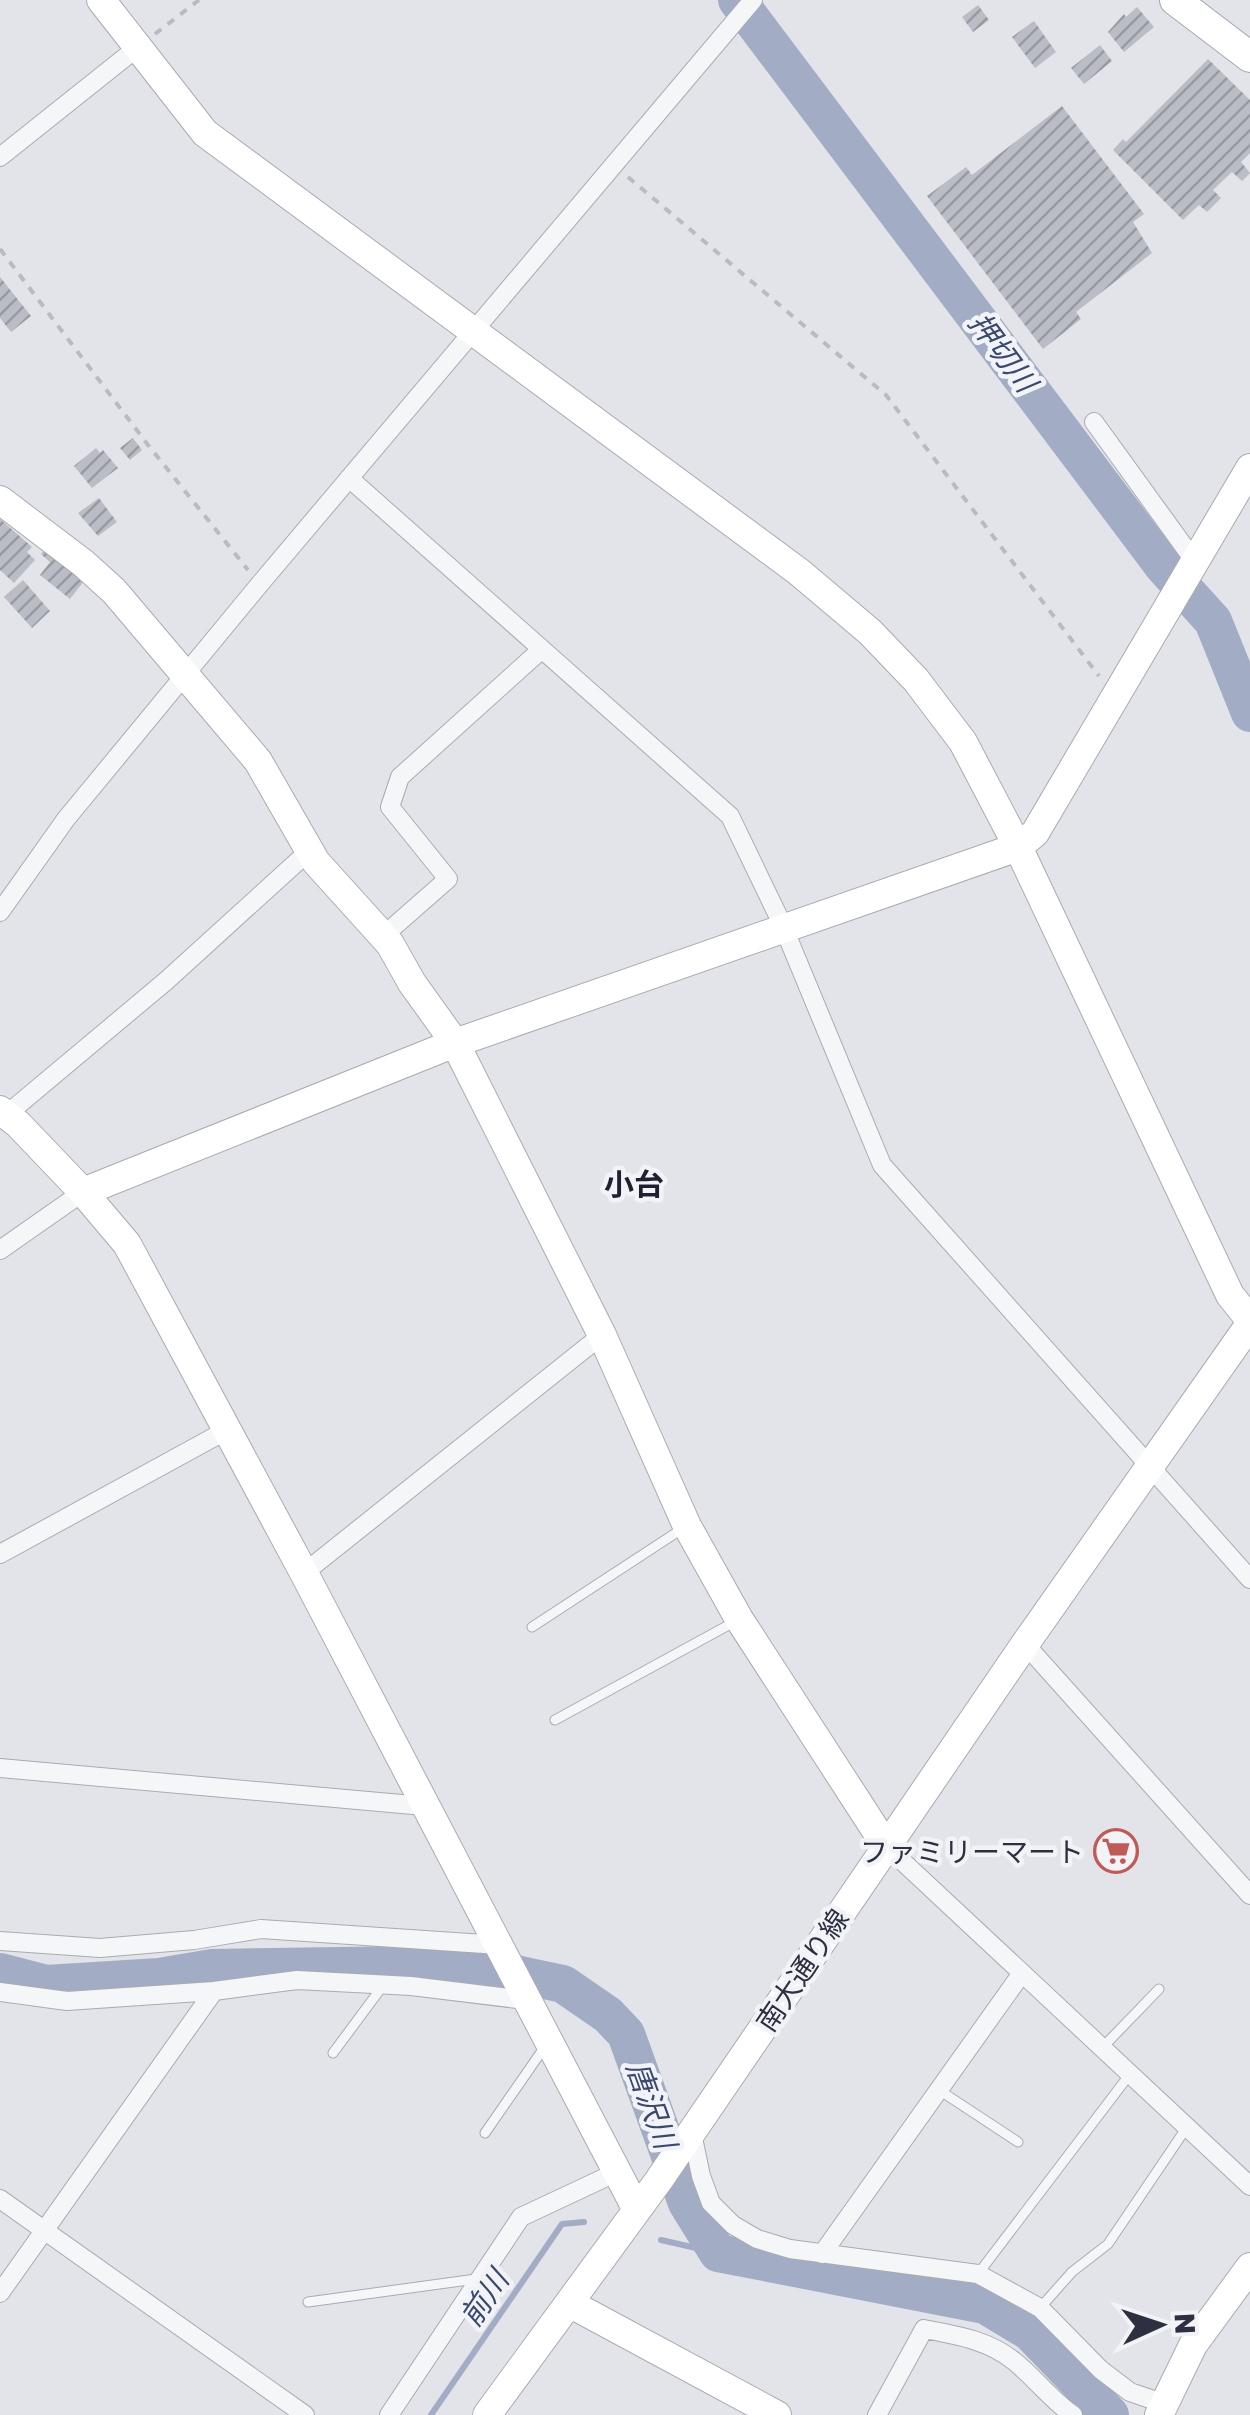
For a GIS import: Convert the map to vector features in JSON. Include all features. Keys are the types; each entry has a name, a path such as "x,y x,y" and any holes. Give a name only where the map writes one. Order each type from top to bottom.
{"main road":[{"path":"1175,0 1250,57"}],"street":[{"path":"102,0 205,133 798,572 870,632 916,680 963,742 1018,847 1230,1295 1250,1322"},
{"path":"0,912 66,819 612,163 753,0"},
{"path":"0,156 138,47"},
{"path":"1094,422 1193,568"},
{"path":"0,1250 83,1192 455,1043 1018,847 1035,833 1250,468"},
{"path":"349,478 730,816 783,926 882,1164 1250,1579"},
{"path":"0,500 84,563 114,591 258,761 309,851 383,936 455,1043 602,1335 687,1526 739,1619 886,1846 1250,2186"},
{"path":"383,936 448,879 390,808 400,777 542,649"},
{"path":"309,851 166,981 3,1112 83,1192 126,1244 304,1573 637,2210"},
{"name":"南大通り線","path":"487,2415 687,2140 1250,1322"},
{"path":"304,1573 602,1335"},
{"path":"0,1554 227,1430"},
{"path":"1025,1644 1250,1895"},
{"path":"0,1768 424,1806"},
{"path":"0,1941 100,1948 194,1940 261,1929 502,1950"},
{"path":"822,2254 1022,1973"},
{"path":"0,1992 67,2001 214,1992 296,1980 524,1997"},
{"path":"0,2293 214,1992"},
{"path":"687,2140 710,2203 733,2225 757,2239 822,2254 978,2274 1040,2308 1115,2381 1161,2411 1192,2345 1249,2271"},
{"path":"389,2415 521,2216 617,2172"},
{"path":"0,2199 305,2415"},
{"path":"568,2304 763,2412"},
{"path":"877,2415 924,2329 974,2338 1013,2360 1074,2415"}],"lane":[{"path":"532,1626 687,1526"},
{"path":"555,1720 739,1619"},
{"path":"333,2053 384,1984"},
{"path":"1102,2048 1159,1989"},
{"path":"485,2133 549,2041"},
{"path":"978,2274 1130,2074"},
{"path":"939,2090 1018,2142"},
{"path":"1040,2308 1072,2272 1108,2244 1187,2127"},
{"path":"308,2302 478,2279"}],"path":[{"path":"138,47 199,0"},
{"path":"612,163 886,394 1114,696"},
{"path":"0,249 260,585"}],"building":[{"path":"978,5 989,20 973,32 962,17"},
{"path":"1137,7 1154,27 1124,52 1108,32 1124,14 1126,17"},
{"path":"1034,21 1056,52 1035,68 1012,37"},
{"path":"1100,45 1112,61 1084,84 1071,68"},
{"path":"1208,59 1250,100 1250,153 1241,162 1250,173 1242,181 1232,172 1213,190 1221,198 1207,212 1199,205 1183,220 1113,150 1123,139 1126,142"},
{"path":"1062,106 1144,214 1133,222 1152,253 1076,312 1081,319 1043,349 927,196 966,167 972,175"},
{"path":"0,277 31,316 11,332 0,318"},
{"path":"133,438 142,450 130,460 120,448"},
{"path":"96,448 100,453 103,450 118,468 92,488 74,466"},
{"path":"99,498 117,522 98,536 78,513"},
{"path":"0,519 32,547 27,552 35,560 14,583 0,570"},
{"path":"45,549 84,581 70,599 40,575 50,562 41,554"},
{"path":"23,580 50,611 32,628 4,597"}],"waterway":[{"name":"押切川","path":"737,0 1164,567 1213,621 1250,713"},
{"name":"唐沢川","path":"0,1972 46,1984 159,1977 212,1968 409,1965 482,1967 563,1984 608,2015 626,2034 687,2203 718,2253 985,2305 1030,2332 1110,2415"},
{"name":"前川","path":"431,2415 562,2224 584,2222"},
{"name":"前川","path":"661,2240 718,2253"}],"place":[{"name":"ファミリーマート","path":"1116,1851"}],"district":[{"name":"小台","path":"634,1184"}]}
